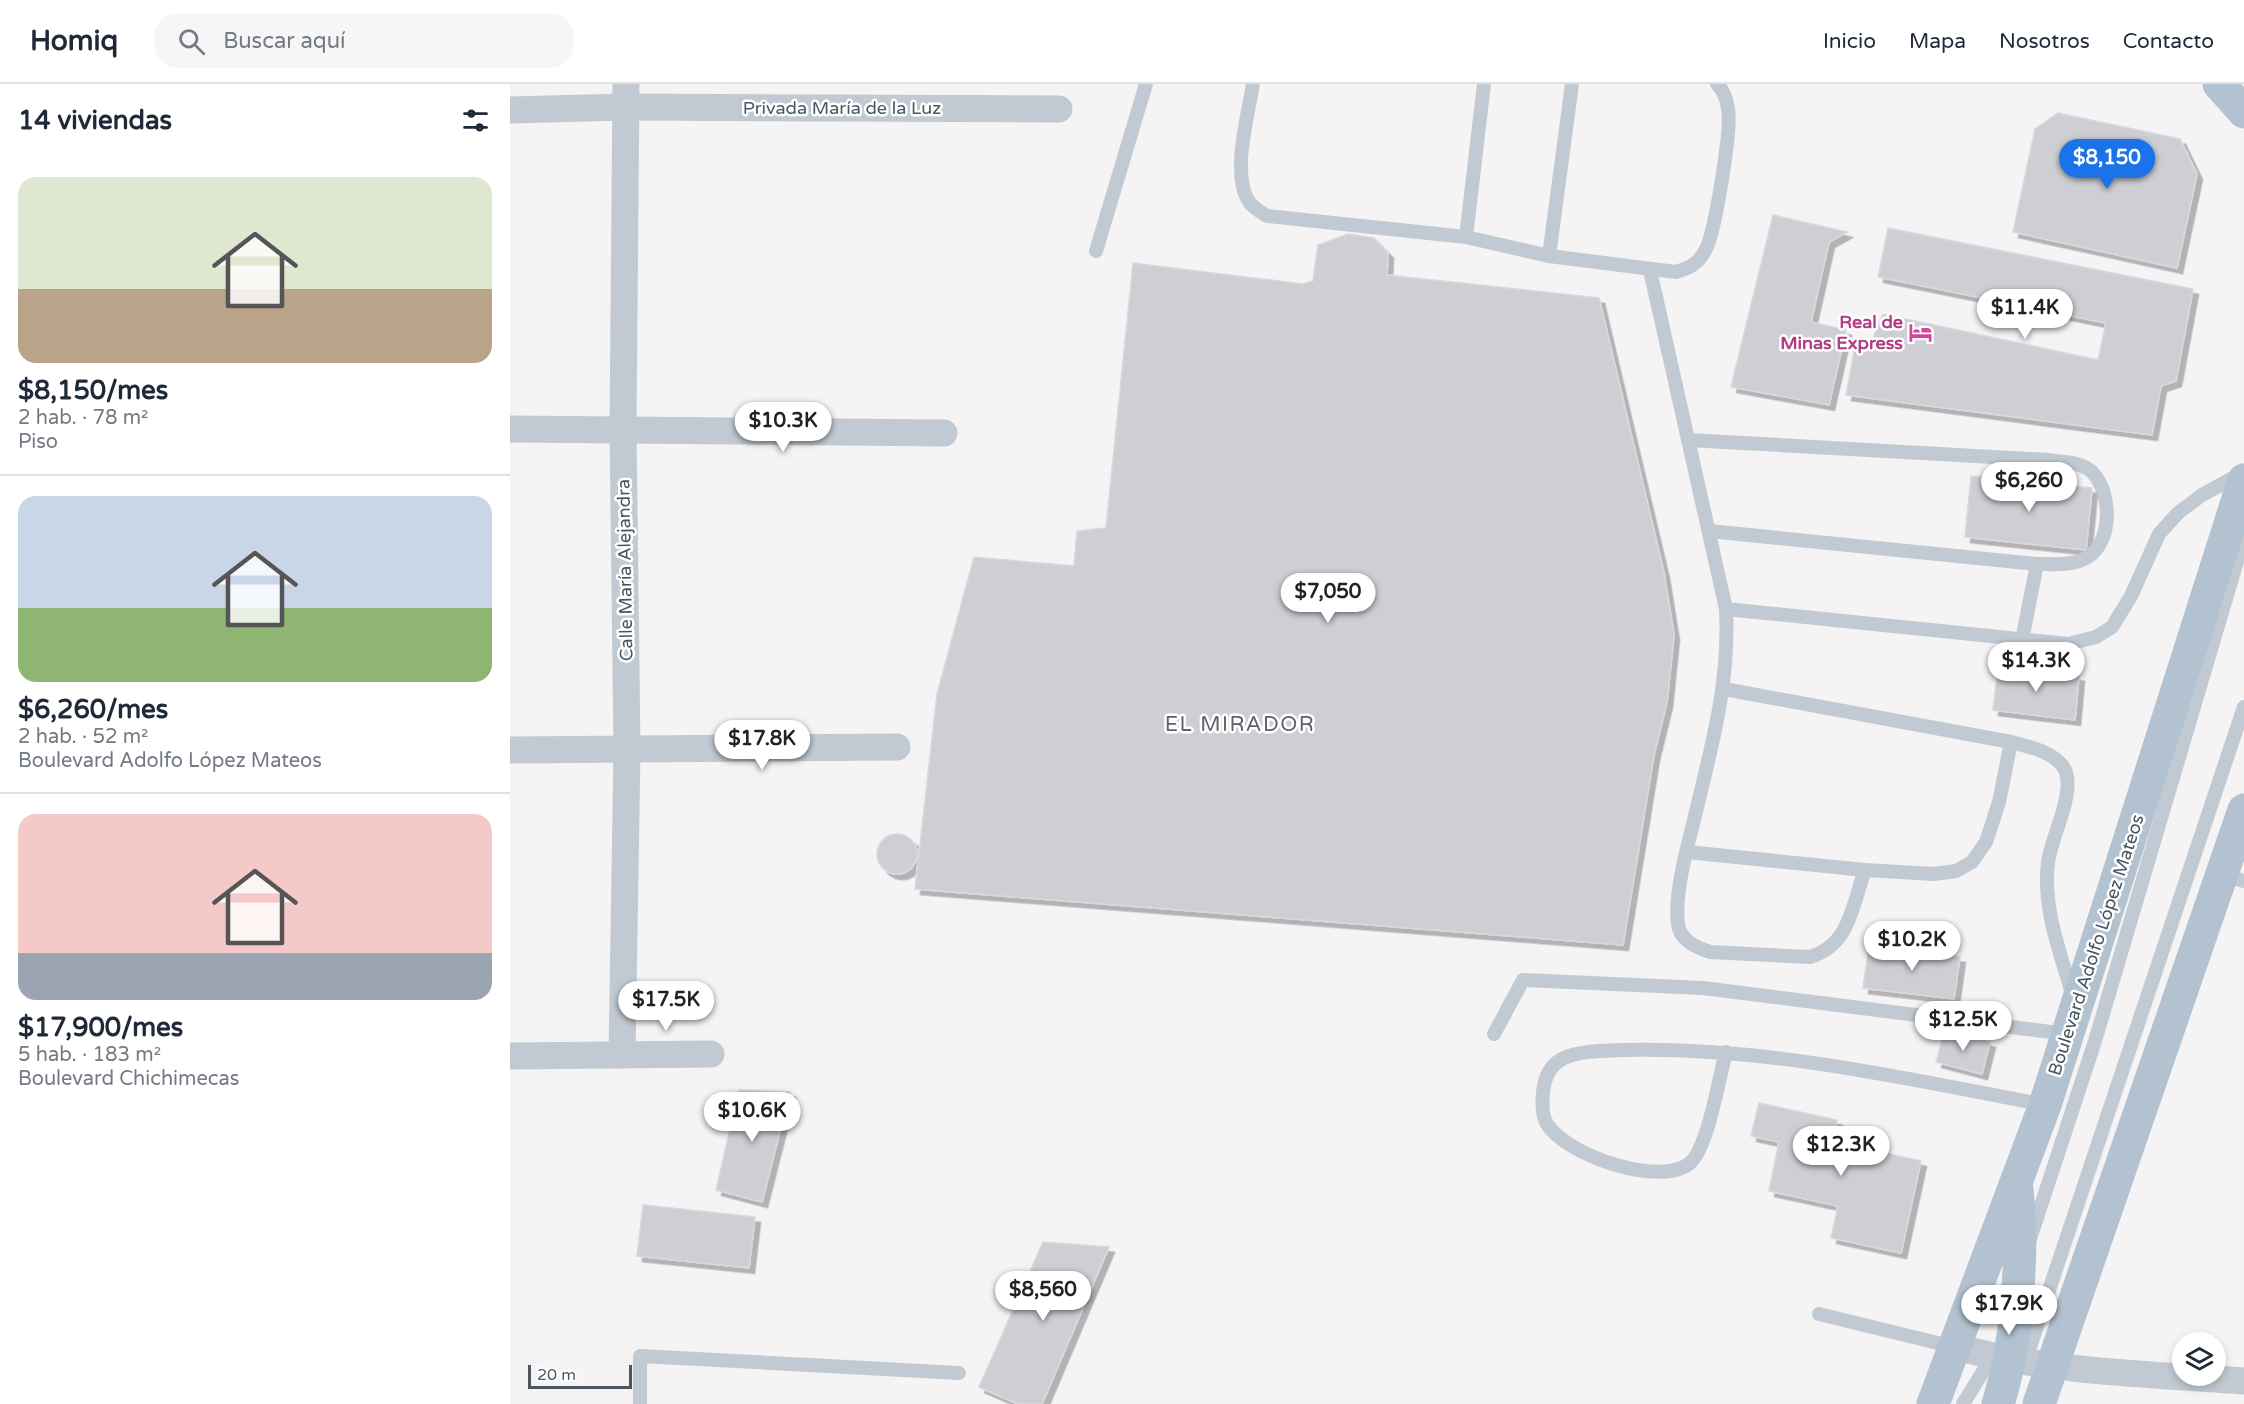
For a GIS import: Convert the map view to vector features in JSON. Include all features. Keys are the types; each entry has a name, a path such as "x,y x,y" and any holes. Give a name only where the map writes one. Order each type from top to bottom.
{"main road":[{"path":"2219,84 2244,112"},
{"name":"Boulevard Adolfo López Mateos","path":"1944,1403 1956,1347 2045,1105 2244,480"},
{"path":"1998,1404 2020,1361 2233,877 2244,810"},
{"path":"2016,1180 2021,1224 2018,1277 2020,1361 2039,1404"}],"street":[{"name":"Privada María de la Luz","path":"510,110 626,96 1059,110"},
{"name":"Calle María Alejandra","path":"622,1055 627,750 623,429 626,96"},
{"path":"510,429 944,433"},
{"path":"510,750 897,747"},
{"path":"510,1056 711,1054"},
{"path":"1956,1347 2020,1361 2244,1381"}],"lane":[{"path":"1096,251 1146,84"},
{"path":"1253,84 1241,165 1242,188 1250,205 1267,216 1466,237 1549,256 1676,272 1693,266 1708,242 1729,110 1721,88 1716,84"},
{"path":"1466,237 1484,84"},
{"path":"1549,256 1572,84"},
{"path":"1650,270 1726,609 1728,649 1724,689 1687,852 1678,908 1678,925 1683,937 1695,947 1710,952 1810,957 1825,952 1835,945 1844,932 1865,870"},
{"path":"1688,440 2048,459 2076,464 2091,471 2101,484 2106,502 2105,529 2098,548 2087,557 2072,563 2037,564 1709,531"},
{"path":"1726,609 2068,644 2096,637 2112,627 2131,596 2159,534 2178,513 2202,495 2244,472"},
{"path":"2018,1277 2095,1041 2244,538"},
{"path":"2022,640 2037,564"},
{"path":"1494,1034 1523,980 1703,988 2071,1021 2046,884 2048,860 2068,785 2064,769 2052,756 2011,742 1724,689"},
{"path":"2010,1404 2020,1361 2244,707"},
{"path":"1687,852 1865,870 1934,874 1956,871 1972,862 1986,842 1999,802 2011,742"},
{"path":"1726,1052 1701,1149 1689,1163 1672,1172 1645,1172 1588,1156 1563,1142 1546,1123 1542,1103 1544,1077 1559,1059 1581,1052 1619,1050 1726,1052 1810,1060 2045,1105"},
{"path":"1819,1314 1956,1347"},
{"path":"640,1404 640,1356 959,1373"},
{"path":"1944,1403 2020,1361"}],"building":[{"path":"2058,113 2180,139 2197,174 2177,268 2013,232 2035,129"},
{"path":"1773,215 1847,232 1829,242 1811,322 1846,330 1829,405 1731,387"},
{"name":"Real de Minas Express","path":"1888,228 2193,289 2176,381 2161,386 2152,435 1846,395 1856,341 1871,343 1883,314 2098,360 2106,323 1878,277"},
{"path":"1348,234 1374,238 1388,253 1387,275 1599,298 1664,573 1674,635 1667,702 1654,755 1623,945 915,889 937,694 974,557 1074,566 1077,531 1106,528 1133,263 1303,284 1313,281 1318,245"},
{"path":"1971,476 2092,488 2086,550 1965,537"},
{"path":"1998,666 2079,676 2075,720 1993,710"},
{"path":"897,834 911,840 917,854 911,868 897,874 883,868 877,854 883,840"},
{"path":"1869,946 1960,957 1954,999 1863,988"},
{"path":"1945,1030 1990,1042 1982,1074 1936,1062"},
{"path":"739,1090 790,1092 762,1202 716,1190"},
{"path":"1759,1103 1837,1120 1833,1141 1921,1161 1901,1253 1831,1238 1838,1206 1769,1191 1779,1142 1751,1136"},
{"path":"643,1205 755,1217 749,1268 637,1256"},
{"path":"1043,1242 1109,1247 1042,1404 1018,1404 979,1387"}],"place":[{"name":"Real de Minas Express","path":"1921,332"}],"district":[{"name":"EL MIRADOR","path":"1240,724"}]}
